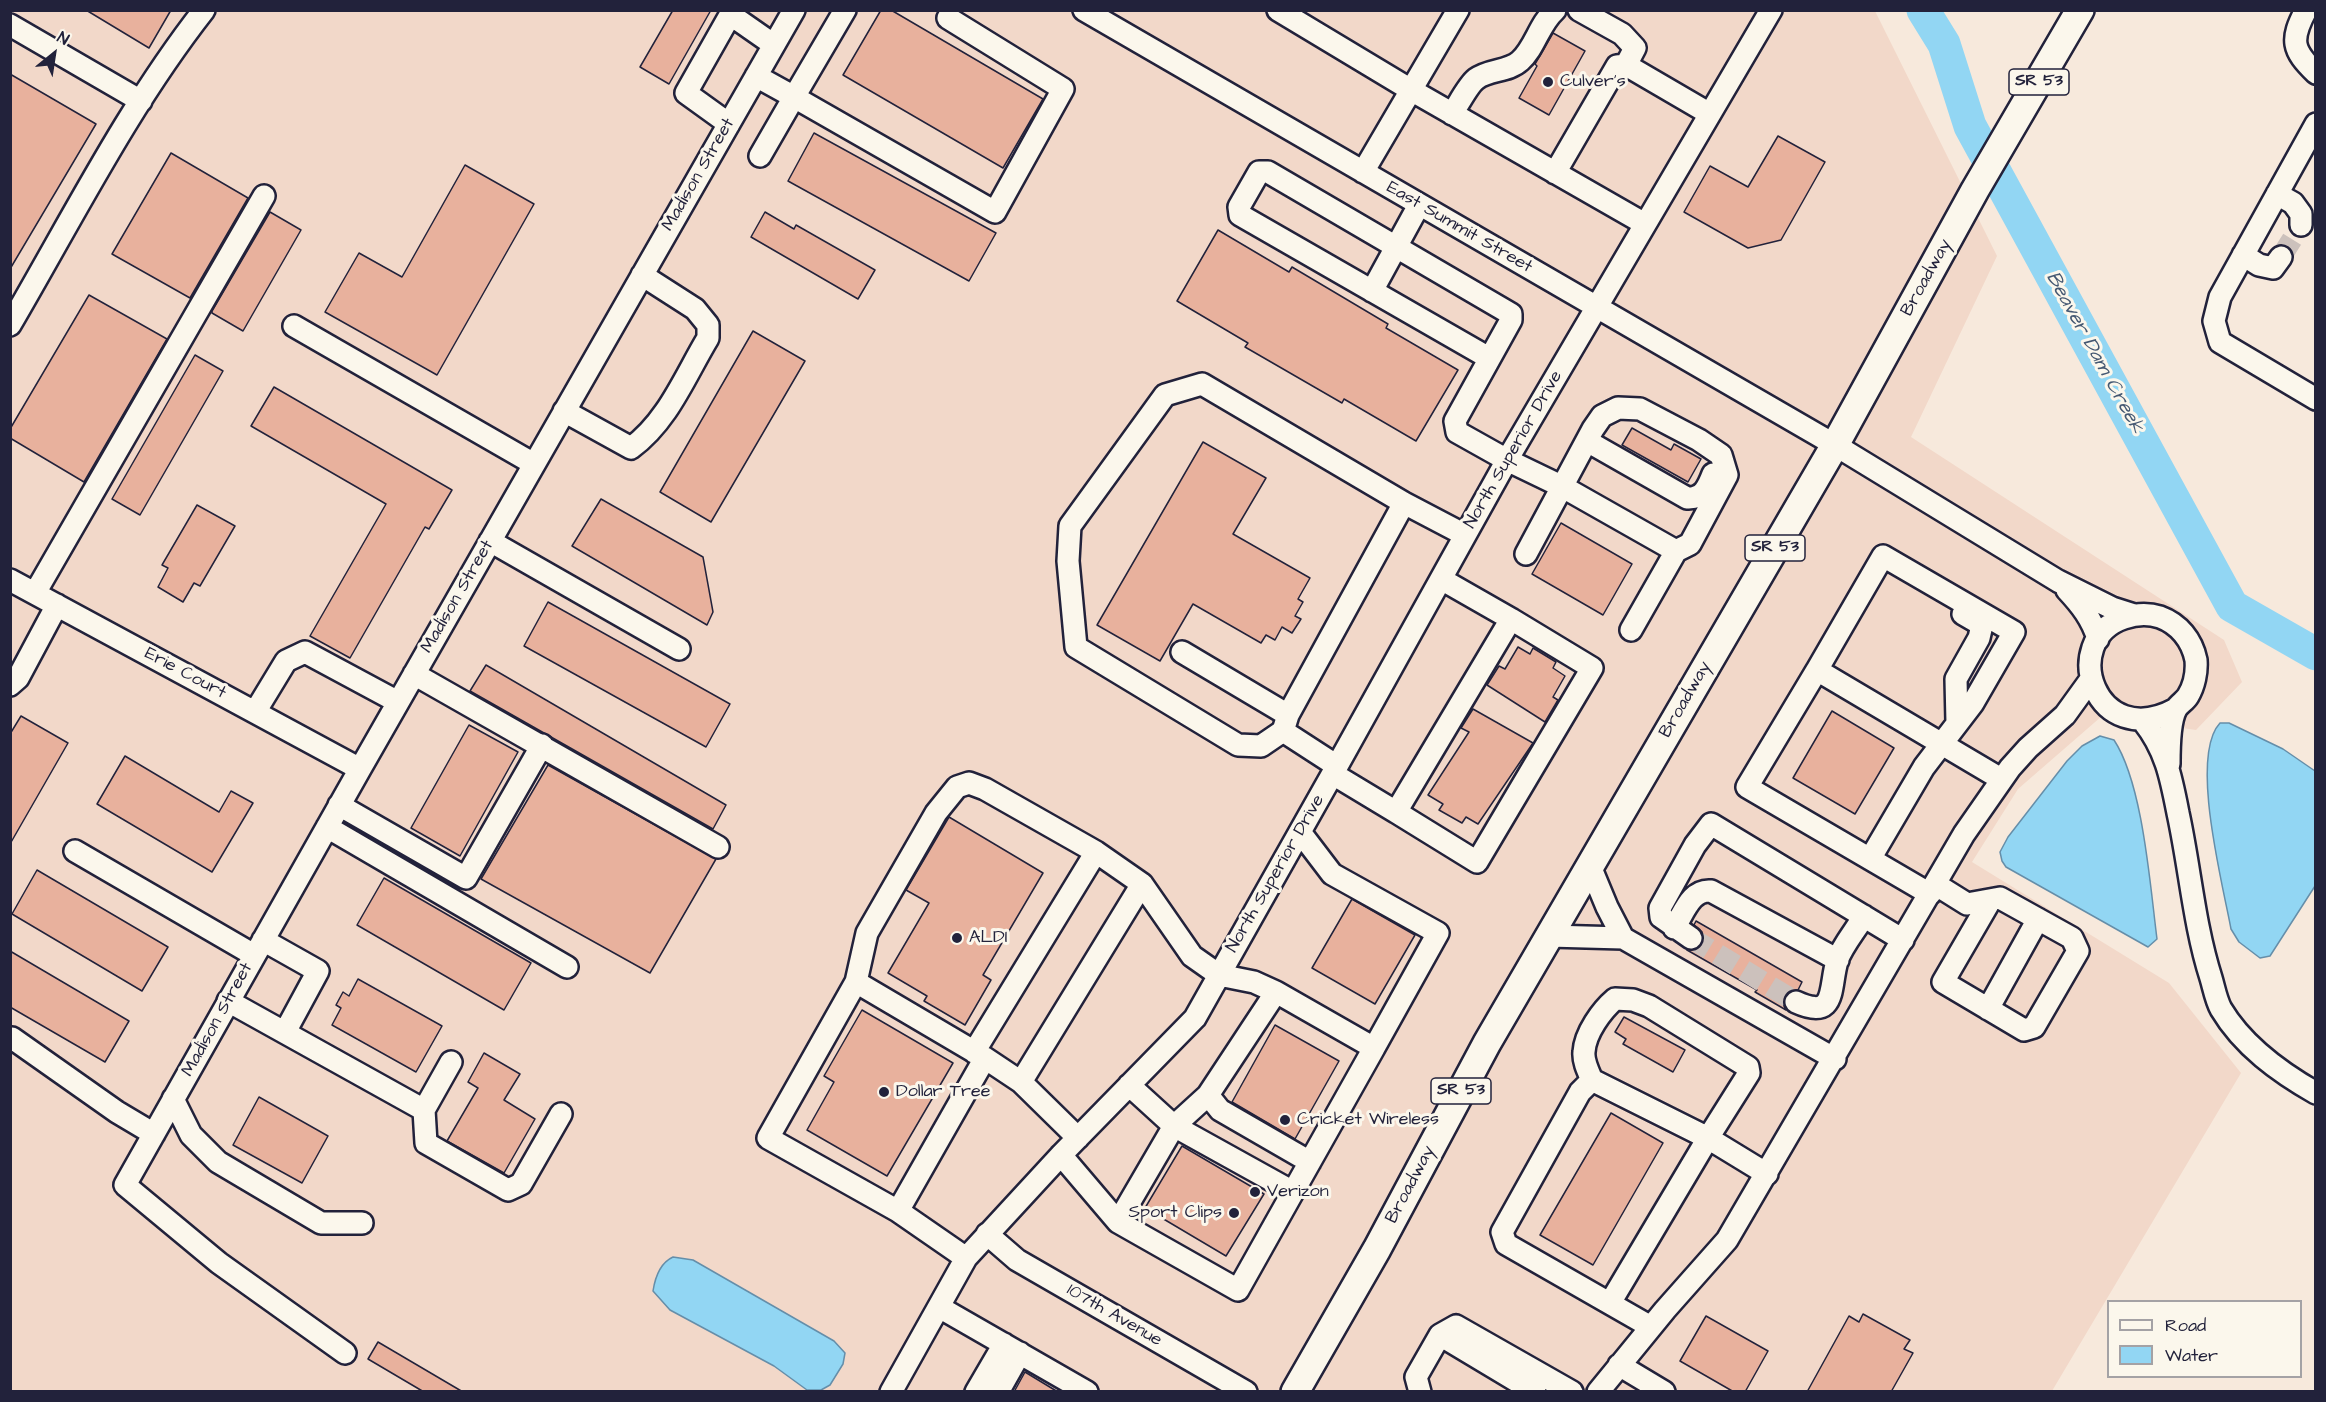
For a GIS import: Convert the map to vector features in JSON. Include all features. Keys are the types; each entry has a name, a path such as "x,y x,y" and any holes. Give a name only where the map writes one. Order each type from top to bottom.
{"main road":[{"name":"Broadway","path":"1295,1392 1377,1249 1487,1043 1835,445 1975,190 2080,10"}],"street":[{"path":"10,326 141,101 204,10"},
{"name":"Madison Street","path":"345,1353 219,1263 125,1185 794,10"},
{"path":"760,156 844,10"},
{"name":"East Summit Street","path":"1084,10 1835,445 2058,581"},
{"path":"1278,10 1645,225"},
{"path":"1363,172 1458,10"},
{"path":"1452,114 1476,79 1512,67 1522,60 1548,16 1555,10"},
{"path":"1579,10 1622,34 1635,48 1626,65"},
{"name":"North Superior Drive","path":"891,1392 966,1258 1061,1155 1195,1018 1507,460 1771,10"},
{"path":"2306,10 2294,42 2302,60 2316,73"},
{"path":"729,124 686,93 732,13 774,45"},
{"path":"756,76 995,212 1062,88 944,13"},
{"path":"10,25 141,101"},
{"path":"1555,172 1617,66 1626,65 1710,114"},
{"path":"2316,124 2220,297 2214,321 2220,342 2316,399"},
{"path":"1489,358 1240,214 1239,207 1259,172 1268,172 1511,314 1511,320 1455,421 1457,432 1507,460 1563,487 1676,551"},
{"path":"2277,194 2293,203 2301,214 2301,225"},
{"path":"35,593 264,196"},
{"path":"1372,291 1419,205"},
{"path":"2243,255 2259,265 2273,268 2281,257"},
{"path":"564,411 631,448 661,420 708,338 708,325 694,309 675,294 642,275"},
{"path":"294,326 534,464"},
{"path":"1404,503 1286,723 1261,746 1238,745 1076,647 1068,561 1070,526 1165,395 1202,384 1404,503 1465,535"},
{"path":"1526,554 1602,416 1618,408 1640,409 1721,455 1727,476 1690,544 1676,551 1631,630"},
{"path":"1584,447 1687,498 1696,499 1702,495 1713,475 1713,468 1708,459 1664,434 1659,419"},
{"path":"1584,447 1702,522"},
{"path":"490,541 679,649"},
{"path":"1881,561 1982,625 1979,638 1956,679 1957,723"},
{"path":"1870,859 1924,767 1973,703 2014,632 1881,561"},
{"path":"1881,561 1747,788 1870,859 1932,889 1967,904 2001,898 2072,938 2078,951 2034,1027 2024,1030 1943,982 1989,901"},
{"path":"1182,652 1286,723 1335,770 1396,812 1477,862 1592,668 1441,579"},
{"name":"Erie Court","path":"10,580 360,769"},
{"path":"2058,581 2112,608 2134,615"},
{"path":"2058,581 2080,605 2093,624 2098,639"},
{"path":"10,685 18,678 57,605"},
{"path":"2151,614 2168,620 2182,631 2191,645 2196,662 2195,680 2188,696 2176,709 2160,718 2143,721 2125,717 2109,709 2098,695 2091,679 2090,662 2098,639 2117,620 2134,615 2151,614"},
{"path":"1396,812 1510,619"},
{"path":"255,712 286,661 305,652 398,702"},
{"path":"1816,670 2001,779"},
{"path":"414,674 718,847"},
{"path":"1598,1392 1727,1240 1964,834 2001,779 2028,748 2056,724 2091,679"},
{"path":"2056,724 2092,710 2109,709"},
{"path":"2169,769 2169,747 2176,709"},
{"path":"2143,721 2155,736 2169,769 2187,853 2200,943 2221,1008 2246,1041 2281,1073 2316,1093"},
{"path":"339,806 466,878 542,745"},
{"path":"966,1258 898,1211 768,1138 856,982 867,933 936,813 957,786 969,783 985,789 1096,852 1142,884 1192,956 1219,975 1254,982 1276,992 1374,1048"},
{"path":"1838,960 1712,891 1702,890 1694,895 1683,933 1660,918 1660,908 1695,845 1711,824 1903,940"},
{"path":"327,827 567,968"},
{"path":"1061,1155 1118,1222 1238,1290 1438,933 1332,874 1300,832"},
{"path":"75,851 259,948 318,971 285,1032"},
{"path":"898,1211 980,1055 1096,852"},
{"path":"1590,866 1623,938"},
{"path":"1021,1082 1142,884"},
{"path":"1796,1002 1812,1009 1824,1006 1829,1000 1838,960 1864,916"},
{"path":"1988,1009 2038,919"},
{"path":"1549,936 1623,938 1834,1059"},
{"path":"856,982 980,1055 1021,1082 1078,1138"},
{"path":"1118,1222 1174,1126 1208,1095 1276,992"},
{"path":"1610,1303 1707,1138 1747,1080 1749,1073 1748,1067 1649,1006 1633,1000 1616,999 1605,1007 1588,1037 1584,1051 1592,1080 1707,1138 1767,1174"},
{"path":"228,1001 424,1110"},
{"path":"12,1038 117,1112 154,1134"},
{"path":"451,1062 424,1110 426,1143 508,1190 521,1184 561,1114"},
{"path":"1592,1080 1580,1092 1502,1232 1506,1244 1651,1327"},
{"path":"1129,1085 1174,1126 1293,1192"},
{"path":"1208,1095 1220,1110 1310,1162"},
{"path":"173,1099 191,1135 218,1162 321,1223 362,1223"},
{"name":"107th Avenue","path":"987,1234 1017,1260 1246,1392"},
{"path":"939,1307 1088,1392"},
{"path":"1420,1392 1416,1377 1440,1335 1456,1326 1572,1392"},
{"path":"1440,1335 1535,1392"},
{"path":"976,1392 1012,1349"},
{"path":"998,1392 1012,1349"},
{"path":"1619,1365 1664,1392"}],"shaded area":[{"path":"10,11 1875,11 1997,256 1911,437 2224,640 2242,682 2196,730 2102,716 2018,789 1972,862 2169,983 2241,1073 2052,1391 11,1391"}],"water":[{"path":"2220,723 2229,723 2283,749 2315,771 2315,886 2270,956 2260,958 2239,942 2231,929 2216,853 2208,791 2208,763 2211,740"},
{"path":"2100,736 2114,740 2124,759 2139,808 2157,939 2148,947 2006,867 2002,861 2000,852 2008,837 2067,761 2082,746"},
{"path":"673,1257 693,1260 834,1341 845,1353 843,1364 830,1385 821,1390 807,1390 774,1366 670,1310 653,1291 659,1271"}],"building":[{"path":"86,10 171,10 149,48"},
{"path":"673,10 711,10 669,84 640,67"},
{"path":"881,10 891,10 1043,99 1003,168 843,75"},
{"name":"Culver's","path":"1553,33 1585,51 1549,115 1519,98"},
{"path":"10,74 96,124 10,269"},
{"path":"814,133 996,233 969,281 788,181"},
{"path":"1778,136 1825,162 1781,240 1748,248 1684,212 1710,166 1748,187"},
{"path":"171,153 248,198 190,298 112,254"},
{"path":"465,165 534,204 437,375 325,312 359,253 402,277"},
{"path":"270,212 301,230 243,331 212,311"},
{"path":"765,212 794,229 796,225 875,270 858,299 751,237"},
{"path":"1218,230 1289,272 1292,267 1388,324 1386,328 1458,370 1416,441 1344,399 1342,403 1245,347 1248,343 1177,301"},
{"path":"89,295 167,339 84,482 10,438 10,429"},
{"path":"753,331 805,361 711,522 660,492"},
{"path":"195,355 223,371 140,515 112,499"},
{"path":"274,387 452,490 429,529 425,527 350,658 310,636 386,504 251,426"},
{"path":"1632,428 1671,450 1674,444 1701,459 1688,482 1622,445"},
{"path":"1203,442 1266,478 1233,534 1310,578 1298,599 1303,602 1295,616 1301,619 1292,633 1282,627 1275,640 1266,635 1261,643 1193,604 1160,661 1097,625"},
{"path":"601,499 703,557 713,612 707,625 572,546"},
{"path":"197,505 235,526 200,586 194,583 183,602 158,587 168,568 162,565"},
{"path":"1561,523 1632,564 1603,615 1532,574"},
{"path":"548,602 730,704 706,747 524,646"},
{"path":"1518,647 1530,654 1533,648 1556,662 1553,668 1565,676 1553,697 1558,700 1545,722 1487,685 1499,666 1505,669"},
{"path":"486,665 726,805 713,829 470,691"},
{"path":"1473,709 1533,743 1478,824 1466,817 1462,823 1439,810 1443,804 1428,795 1469,732 1461,728"},
{"path":"1832,711 1894,748 1855,814 1793,778"},
{"path":"21,716 68,743 10,844 10,734"},
{"path":"469,725 518,752 460,856 411,828"},
{"path":"125,756 219,812 231,791 253,803 212,872 97,804"},
{"path":"548,765 716,859 650,973 481,879"},
{"name":"ALDI","path":"949,817 1043,873 983,975 991,980 965,1025 924,1001 927,996 888,973 929,903 906,890"},
{"path":"37,870 168,947 142,991 12,914"},
{"path":"384,878 531,963 504,1010 357,925"},
{"path":"1352,899 1415,935 1375,1004 1312,968"},
{"path":"1696,921 1802,982 1798,990 1788,992 1784,997 1783,1004 1786,1010 1755,992 1757,990 1687,950 1697,949 1704,940 1702,932 1694,925"},
{"path":"10,951 129,1021 105,1062 10,1007"},
{"path":"358,979 442,1026 416,1072 332,1025 341,1008 336,1005 343,992 349,996"},
{"path":"862,1010 953,1063 887,1176 807,1130 834,1082 824,1076"},
{"path":"1624,1017 1685,1050 1673,1072 1623,1044 1626,1039 1615,1032"},
{"path":"1275,1025 1339,1061 1295,1139 1232,1102"},
{"path":"484,1053 520,1074 504,1100 535,1119 504,1173 447,1141 478,1088 468,1082"},
{"path":"259,1097 328,1136 302,1183 233,1145"},
{"path":"1611,1113 1663,1143 1593,1265 1540,1235"},
{"path":"1182,1146 1264,1194 1226,1256 1145,1208"},
{"path":"1863,1314 1910,1340 1904,1349 1913,1353 1891,1392 1807,1392 1849,1316 1859,1322"},
{"path":"1706,1316 1768,1351 1745,1392 1734,1392 1680,1361"},
{"path":"378,1342 463,1392 424,1392 368,1359"},
{"path":"1025,1372 1058,1392 1014,1392"}],"waterway":[{"name":"Beaver Dam Creek","path":"1923,10 1944,44 1970,126 2232,606 2316,654"}],"tunnel":[{"path":"2281,257 2301,225"},
{"path":"1691,938 1796,1002"}],"place":[{"name":"Culver's","path":"1548,82"},
{"name":"ALDI","path":"957,938"},
{"name":"Dollar Tree","path":"884,1092"},
{"name":"Cricket Wireless","path":"1285,1120"},
{"name":"Verizon","path":"1255,1192"},
{"name":"Sport Clips","path":"1234,1213"}]}
